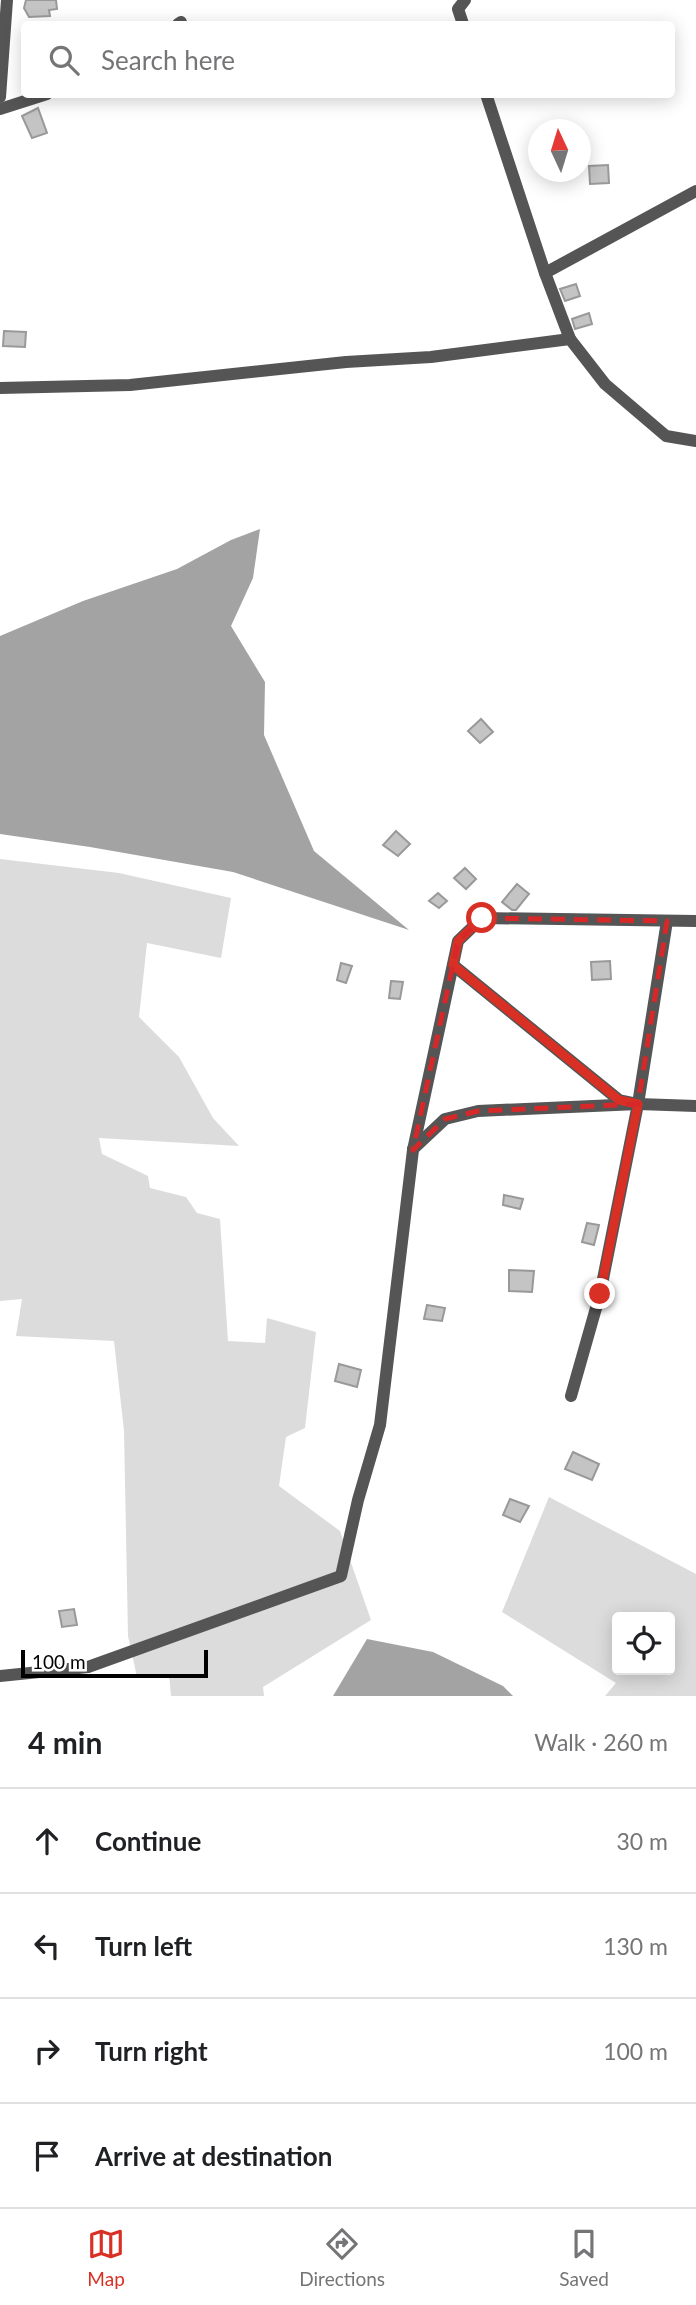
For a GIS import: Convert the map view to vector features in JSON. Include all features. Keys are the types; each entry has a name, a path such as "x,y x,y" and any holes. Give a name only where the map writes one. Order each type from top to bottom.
{"street":[{"path":"0,97 7,0"},
{"path":"462,21 458,9 464,0"},
{"path":"0,108 34,98"},
{"path":"487,98 545,273 570,339 605,384 666,436 696,442"},
{"path":"545,273 696,191"},
{"path":"0,388 130,385 346,362 431,357 570,339"},
{"path":"0,1676 88,1667 341,1576 358,1500 380,1425 413,1150 458,941 482,918 696,921"},
{"path":"571,1396 600,1294 638,1104 667,921"},
{"path":"453,965 619,1100 638,1104"},
{"path":"413,1150 444,1119 478,1111 638,1104 696,1106"}],"highlighted area":[{"path":"482,918 667,921 638,1104 478,1111 445,1119 413,1150 458,941"}],"shaded area":[{"path":"260,529 253,578 231,626 265,682 264,735 314,851 409,930 233,872 0,834 0,636 83,601 177,569 231,540"},
{"path":"0,859 119,873 231,898 221,958 147,943 139,1017 179,1057 213,1118 239,1146 99,1138 102,1154 148,1176 150,1188 186,1197 197,1213 220,1219 228,1341 265,1343 267,1318 316,1332 305,1428 286,1437 279,1486 340,1531 371,1620 263,1687 264,1696 171,1696 169,1674 137,1677 128,1636 124,1431 114,1341 16,1336 22,1299 0,1301"},
{"path":"549,1497 696,1574 696,1696 605,1696 616,1683 502,1612"},
{"path":"367,1639 433,1652 503,1686 513,1696 333,1696"}],"building":[{"path":"26,0 56,0 57,9 49,10 50,16 29,17 24,8"},
{"path":"38,108 47,133 32,138 22,116"},
{"path":"608,165 609,183 590,184 591,166"},
{"path":"576,284 580,296 565,301 560,289"},
{"path":"589,313 592,324 575,329 572,319"},
{"path":"4,331 26,332 25,347 3,346"},
{"path":"481,719 493,732 480,743 468,731"},
{"path":"396,831 410,844 398,856 383,845"},
{"path":"465,868 476,879 466,889 454,878"},
{"path":"517,884 529,894 516,910 512,910 502,902"},
{"path":"438,893 447,901 439,908 429,901"},
{"path":"610,961 611,979 592,980 591,962"},
{"path":"341,963 352,966 346,983 337,980"},
{"path":"391,981 403,982 400,999 389,998"},
{"path":"504,1195 523,1199 520,1209 503,1205"},
{"path":"587,1223 599,1225 594,1245 582,1242"},
{"path":"509,1270 534,1271 532,1292 509,1291"},
{"path":"427,1305 445,1308 442,1321 424,1319"},
{"path":"339,1364 361,1370 357,1387 335,1381"},
{"path":"573,1452 599,1464 592,1480 565,1469"},
{"path":"510,1499 529,1506 520,1522 503,1515"},
{"path":"74,1609 77,1625 62,1627 59,1611"}],"route":[{"path":"482,918 458,941 453,965 619,1100 638,1104 600,1294"}]}
